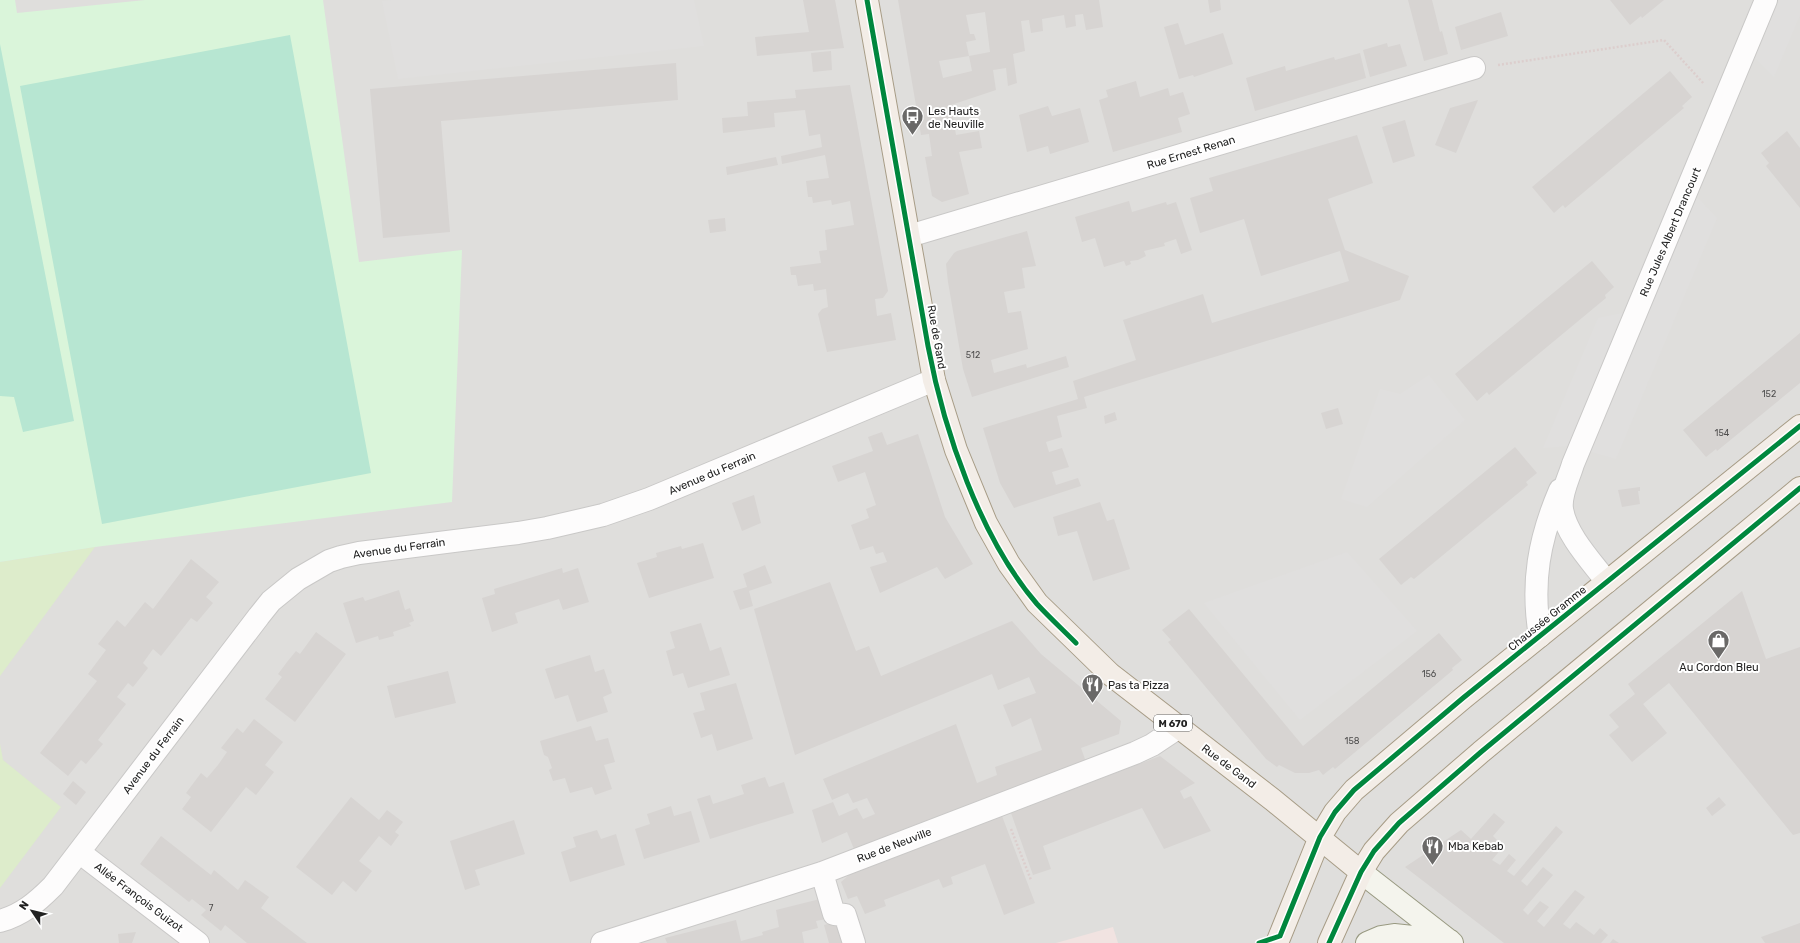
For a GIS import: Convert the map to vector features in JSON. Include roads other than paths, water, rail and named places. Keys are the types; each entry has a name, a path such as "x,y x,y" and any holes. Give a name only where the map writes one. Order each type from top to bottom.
{"main road":[{"name":"Rue de Gand","path":"867,0 934,380 947,425 964,473 998,546 1022,583 1051,618 1100,665 1320,837 1361,872 1451,942"},
{"name":"Chaussée Gramme","path":"1277,943 1320,837 1335,812 1354,790 1540,636 1800,426"},
{"path":"1329,943 1361,872 1387,835 1412,810 1800,490"},
{"path":"1367,943 1381,937 1394,935 1451,942"}],"street":[{"name":"Rue Jules Albert Drancourt","path":"1540,636 1536,614 1537,567 1541,541 1554,504 1573,464 1766,0"},
{"name":"Rue Ernest Renan","path":"909,236 1474,68"},
{"name":"Avenue du Ferrain","path":"0,921 12,918 39,900 79,852 258,616 271,601 285,589 313,569 329,561 359,553 518,533 603,515 649,499 934,380"},
{"name":"Rue Jules Albert Drancourt","path":"1573,464 1564,492 1562,508 1567,524 1578,544 1607,582"},
{"name":"Rue de Neuville","path":"602,943 822,873 1135,753 1152,745 1179,727"},
{"name":"Allée François Guizot","path":"79,852 198,943"},
{"path":"822,873 834,914 845,915 854,943"}],"place":[{"name":"Les Hauts de Neuville","path":"913,136"},
{"name":"Au Cordon Bleu","path":"1719,660"},
{"name":"Pas ta Pizza","path":"1093,704"},
{"name":"Mba Kebab","path":"1432,866"}]}
